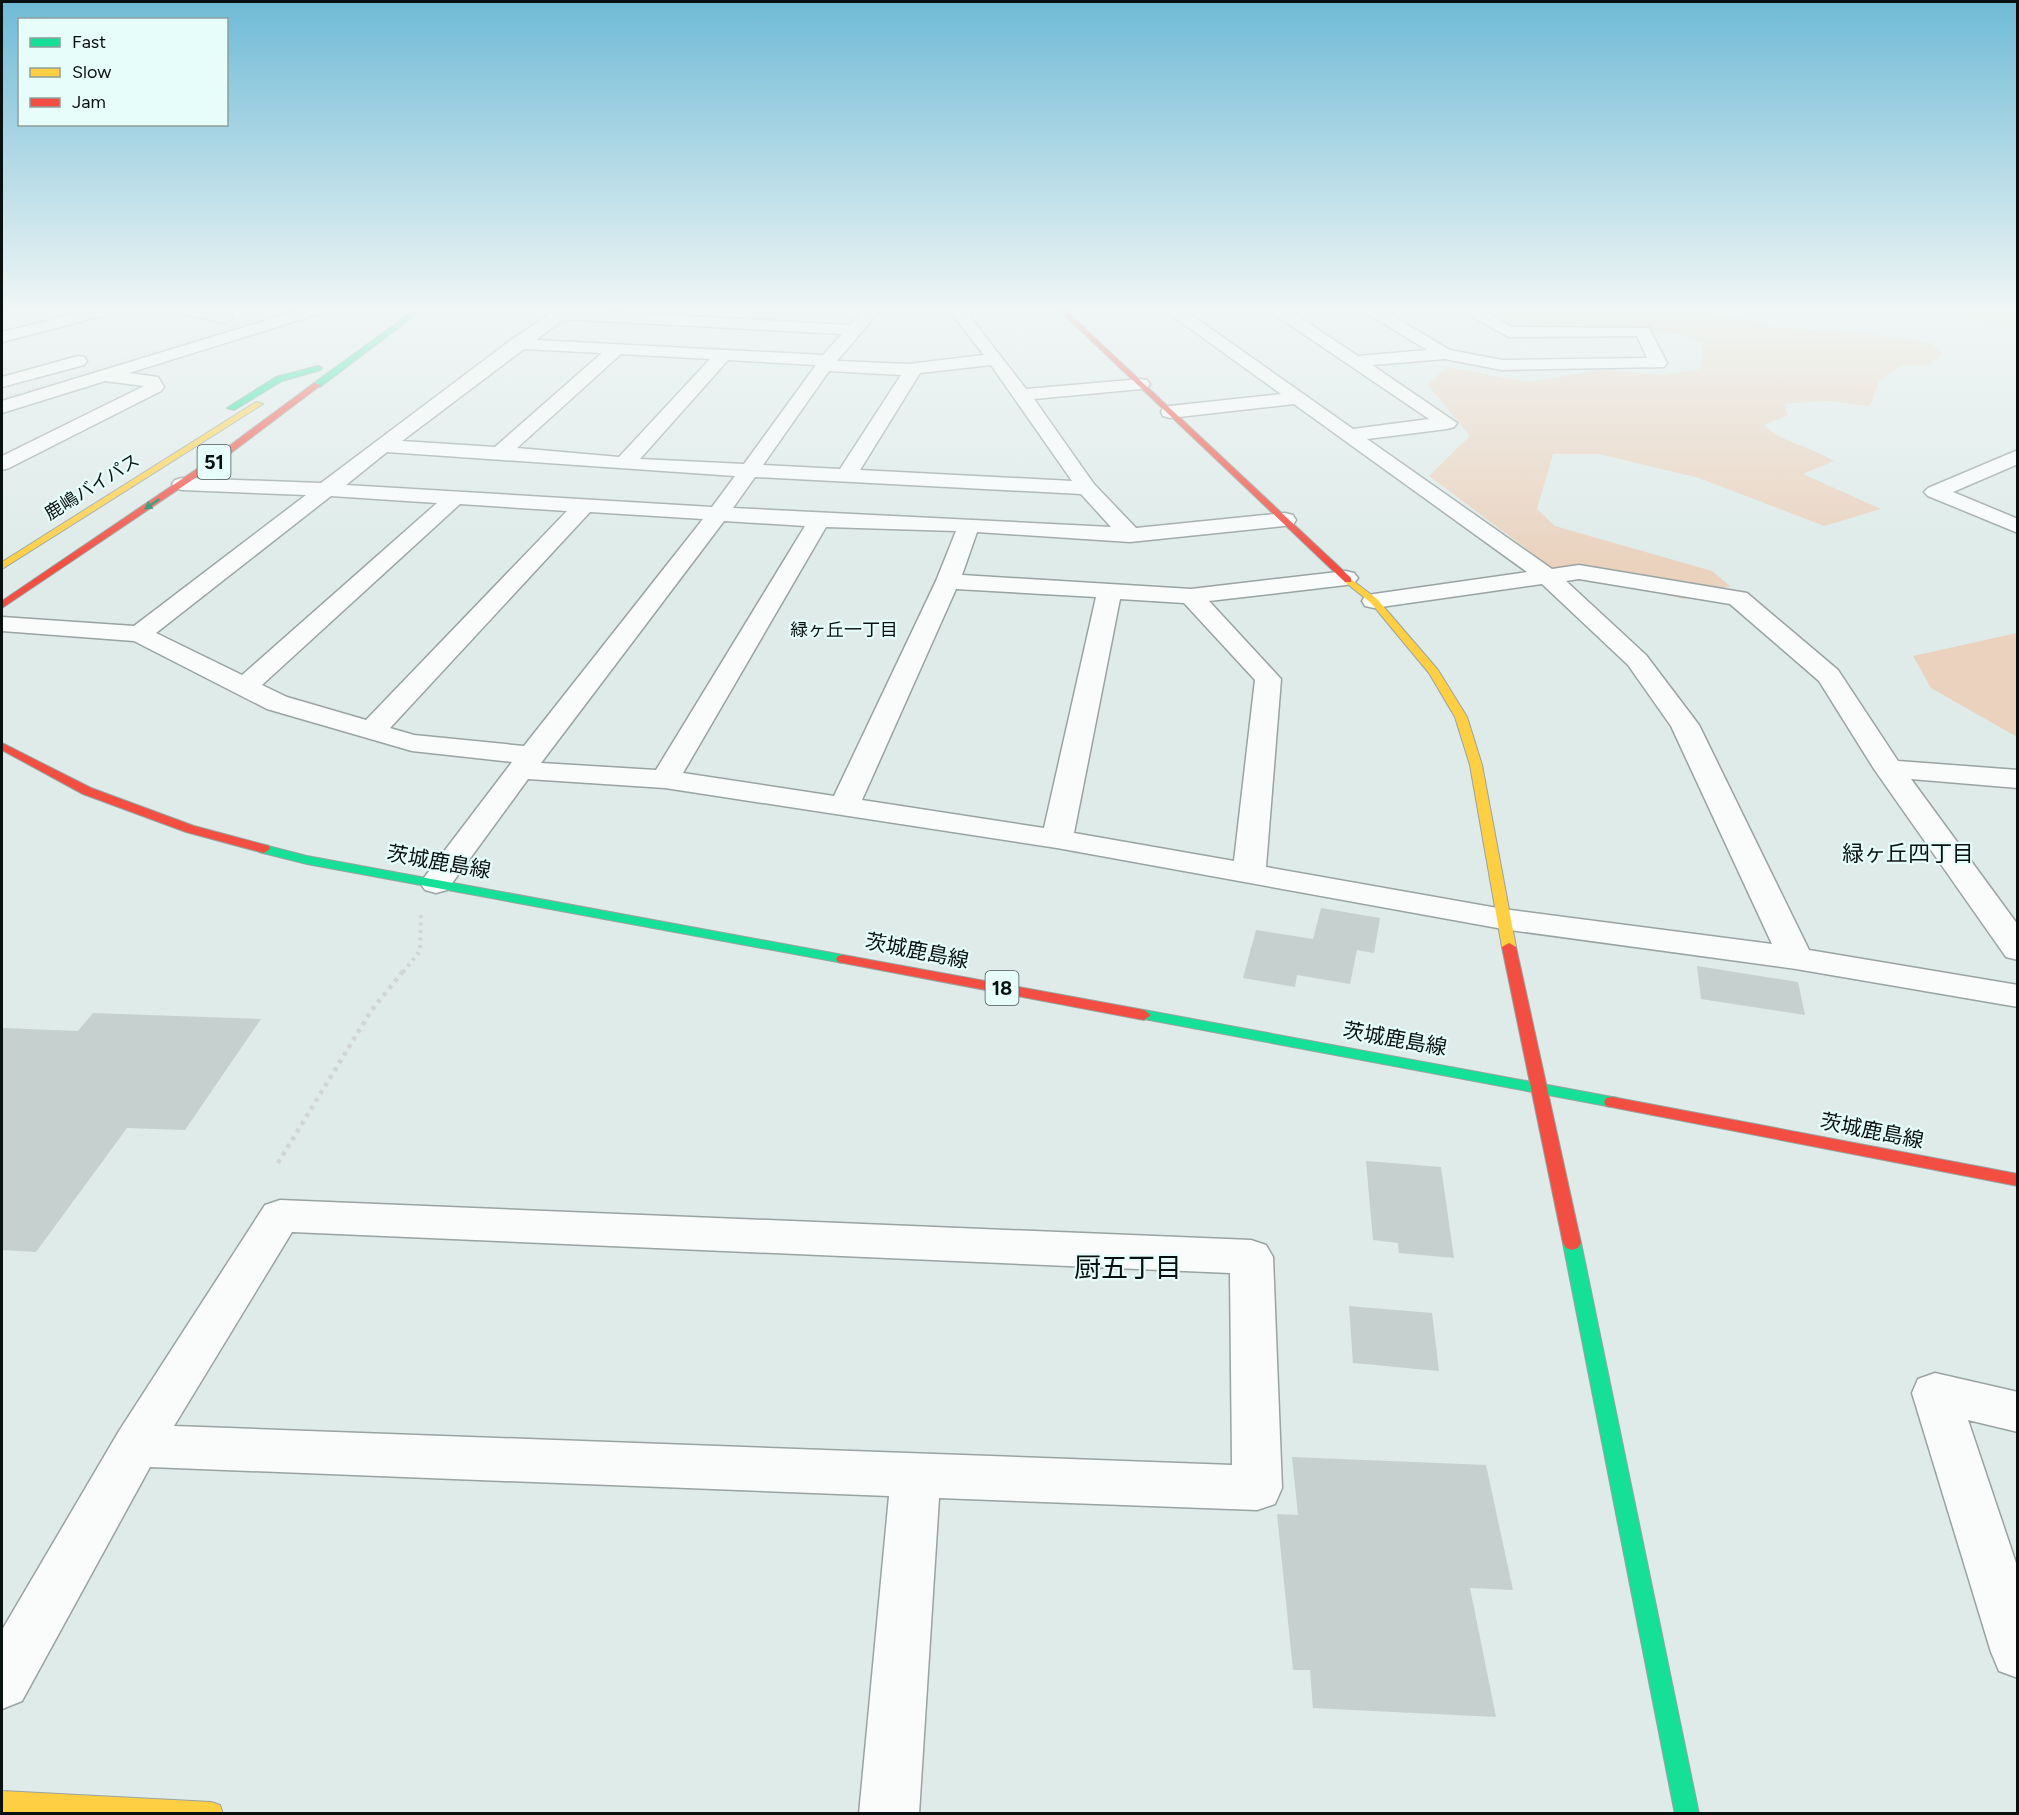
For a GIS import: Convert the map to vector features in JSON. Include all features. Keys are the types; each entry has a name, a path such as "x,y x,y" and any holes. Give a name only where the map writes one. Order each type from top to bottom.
{"main road":[{"name":"51","path":"135,465 254,394"},
{"name":"鹿嶋バイパス","path":"5,563 277,394"},
{"name":"51","path":"2,605 182,484 304,394"},
{"path":"1151,394 1346,578 1374,601 1434,672 1461,717 1476,765 1503,919 1541,1088 1687,1814"},
{"name":"茨城鹿島線","path":"2,746 87,792 190,829 308,860 1541,1088 2018,1180"},
{"path":"2,1803 212,1814"}],"street":[{"path":"2,407 45,394"},
{"path":"2,464 141,394"},
{"path":"140,634 452,394"},
{"path":"500,453 567,394"},
{"path":"624,464 688,394"},
{"path":"436,883 719,513 804,394"},
{"path":"845,477 898,394"},
{"path":"1021,395 1035,394"},
{"path":"1293,394 1547,576 1637,660 1685,725 1796,958"},
{"path":"1350,435 1447,423 1404,394"},
{"path":"1021,395 1088,488 1130,535"},
{"path":"1170,412 1299,398"},
{"path":"383,446 624,464 1088,488"},
{"path":"2018,456 1935,492 2018,527"},
{"path":"182,484 328,490 819,520 969,525 1130,535 1284,520"},
{"path":"244,687 455,498"},
{"path":"372,730 584,506"},
{"path":"665,779 819,520"},
{"path":"843,808 948,581 969,525"},
{"path":"1374,601 1579,572 1738,598 1829,676 1889,769 2018,950"},
{"path":"948,581 1191,596 1346,578"},
{"path":"1057,839 1109,592"},
{"path":"1191,596 1268,680 1249,875"},
{"path":"2,624 140,634 277,703 411,742 526,763 665,779 1057,839 1503,919 1796,958 2018,996"},
{"path":"1889,769 2018,779"},
{"path":"2,1682 136,1446 280,1216 1251,1257 1257,1488 136,1446"},
{"path":"2018,1412 1935,1393 2018,1652"},
{"path":"889,1814 916,1475"}],"path":[{"path":"278,1163 371,1011 420,951 421,911"}],"shaded area":[{"path":"1435,394 1874,394 1870,406 1826,401 1784,404 1788,415 1764,425 1778,436 1834,461 1803,474 1881,509 1824,526 1699,478 1599,454 1553,454 1537,509 1555,526 1712,571 1730,586 1684,599 1552,568 1429,476 1470,436"},
{"path":"2017,633 2017,737 1931,688 1913,656"}],"building":[{"path":"1321,908 1380,918 1374,953 1357,950 1350,984 1297,975 1295,987 1243,978 1256,930 1313,939"},
{"path":"1697,966 1798,982 1805,1015 1701,999"},
{"path":"93,1013 261,1019 185,1130 127,1128 36,1252 2,1250 2,1028 78,1031"},
{"path":"1366,1161 1441,1167 1454,1258 1399,1253 1398,1243 1373,1240"},
{"path":"1349,1306 1432,1313 1439,1371 1353,1363"},
{"path":"1292,1457 1486,1465 1513,1590 1470,1588 1496,1717 1313,1708 1310,1670 1293,1670 1277,1514 1298,1515"}],"railway":[{"path":"2,398 16,394"}],"traffic: fast":[{"path":"231,408 255,394"},
{"path":"264,849 307,860 843,959"},
{"path":"1144,1015 1612,1102"},
{"path":"1572,1243 1687,1814"}],"traffic: slow":[{"path":"2,566 259,404"},
{"path":"1348,580 1374,601 1434,672 1461,717 1476,765 1509,947"},
{"path":"2,1803 211,1814"}],"traffic: jam":[{"path":"2,605 216,460 305,394"},
{"path":"1151,394 1348,580"},
{"path":"2,746 87,791 190,829 264,849"},
{"path":"1509,947 1572,1243"},
{"path":"843,959 1144,1015"},
{"path":"1612,1102 2018,1180"}],"district":[{"name":"緑ヶ丘一丁目","path":"844,630"},
{"name":"緑ヶ丘四丁目","path":"1908,853"},
{"name":"厨五丁目","path":"1128,1268"}]}
